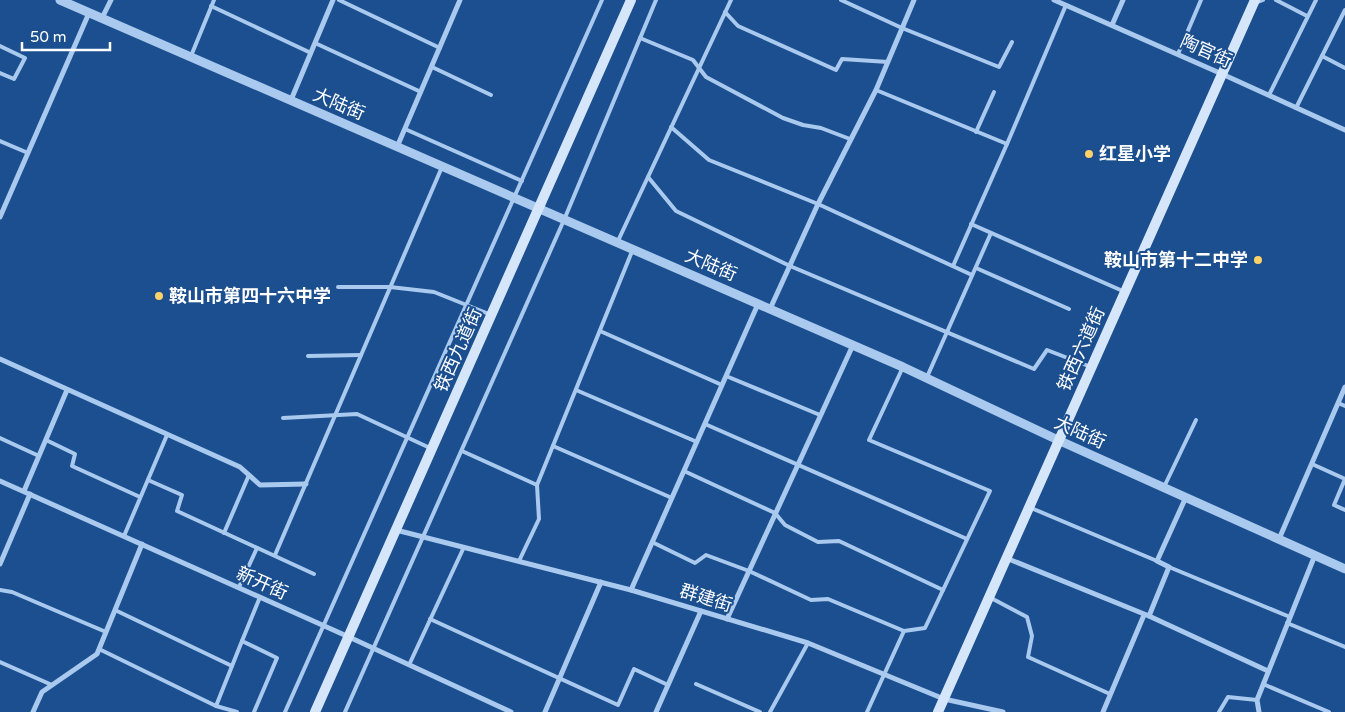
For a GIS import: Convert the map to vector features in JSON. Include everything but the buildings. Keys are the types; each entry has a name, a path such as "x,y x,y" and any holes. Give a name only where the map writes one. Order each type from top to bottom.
{"main road":[{"name":"铁西九道街","path":"315,712 631,0"},
{"name":"铁西六道街","path":"938,712 1124,292 1257,1"}],"street":[{"name":"大陆街","path":"60,0 903,367 1058,440 1345,569"},
{"path":"102,18 111,0"},
{"path":"290,100 334,0"},
{"path":"397,147 460,0"},
{"path":"770,309 818,204 876,90 914,0"},
{"name":"陶官街","path":"1054,0 1345,130"},
{"path":"1112,25 1123,0"},
{"path":"0,214 89,13"},
{"path":"631,590 758,304"},
{"path":"727,619 853,345"},
{"path":"0,359 240,467 260,485 306,484"},
{"path":"1278,539 1345,387"},
{"path":"24,492 68,390"},
{"name":"新开街","path":"0,481 375,648 512,712"},
{"path":"0,564 30,494"},
{"path":"1103,712 1169,567 1157,561 1186,497"},
{"name":"群建街","path":"396,530 631,590 808,643 944,699 1003,712"},
{"path":"33,712 42,692 97,654 142,544"},
{"path":"1259,712 1257,700 1315,555"},
{"path":"1006,558 1146,616 1268,671"},
{"path":"545,712 601,582"},
{"path":"656,712 701,611"}],"lane":[{"path":"190,57 214,0"},
{"path":"339,0 440,48"},
{"path":"285,712 325,626 602,0"},
{"path":"345,712 564,220 656,0"},
{"path":"617,243 731,0"},
{"path":"841,0 902,28 999,67 1012,42"},
{"path":"1178,54 1201,0"},
{"path":"1276,0 1308,16"},
{"path":"1268,95 1316,0"},
{"path":"953,266 1066,5"},
{"path":"211,6 311,53"},
{"path":"1296,108 1345,10"},
{"path":"725,12 738,26 836,70 842,59 888,62"},
{"path":"640,38 693,60 706,77 783,118 803,125 821,128 850,139"},
{"path":"315,43 421,92"},
{"path":"0,46 25,58 14,80 0,73"},
{"path":"1322,56 1345,68"},
{"path":"432,67 491,95"},
{"path":"876,90 1006,144"},
{"path":"976,132 994,92"},
{"path":"671,127 709,160 818,204 972,275"},
{"path":"405,129 522,181"},
{"path":"0,141 28,153"},
{"path":"275,555 442,166"},
{"path":"648,177 676,211 790,266 1034,368 1047,350 1091,367"},
{"path":"971,224 1124,292"},
{"path":"926,378 991,233"},
{"path":"519,561 539,519 537,485 633,250"},
{"path":"976,268 1069,309"},
{"path":"338,287 390,287 434,292 491,315"},
{"path":"600,331 722,385"},
{"path":"308,356 361,355"},
{"path":"652,542 695,563 706,555 749,571 811,600 828,599 904,631 925,628 990,491 869,440 903,367"},
{"path":"726,376 820,415"},
{"path":"576,390 697,442"},
{"path":"1338,404 1345,406"},
{"path":"283,418 357,414 432,449"},
{"path":"1164,487 1196,420"},
{"path":"705,424 967,539"},
{"path":"124,536 167,434"},
{"path":"0,438 39,456"},
{"path":"46,440 75,454 72,466 140,497"},
{"path":"553,446 672,498"},
{"path":"462,451 537,485"},
{"path":"1312,464 1345,479 1334,505 1345,510"},
{"path":"684,471 775,513 785,525 818,542 839,541 943,590"},
{"path":"224,533 249,475"},
{"path":"148,480 182,495 177,511 314,574"},
{"path":"1029,507 1157,561"},
{"path":"409,664 464,547"},
{"path":"239,587 258,548"},
{"path":"1169,567 1290,617"},
{"path":"0,590 12,592 106,632"},
{"path":"216,706 260,597"},
{"path":"989,597 1027,617 1032,636 1028,657 1110,694"},
{"path":"115,610 232,666"},
{"path":"430,620 560,677 618,705 634,669 668,684"},
{"path":"1288,623 1345,646"},
{"path":"867,712 904,631"},
{"path":"242,641 277,658 254,712"},
{"path":"770,712 808,643"},
{"path":"99,649 216,706 237,712"},
{"path":"0,662 52,685"},
{"path":"696,684 760,712"},
{"path":"1263,684 1329,712"},
{"path":"1219,712 1228,697 1257,700"}],"place":[{"name":"红星小学","path":"1089,154"},
{"name":"鞍山市第十二中学","path":"1258,260"},
{"name":"鞍山市第四十六中学","path":"159,296"}]}
